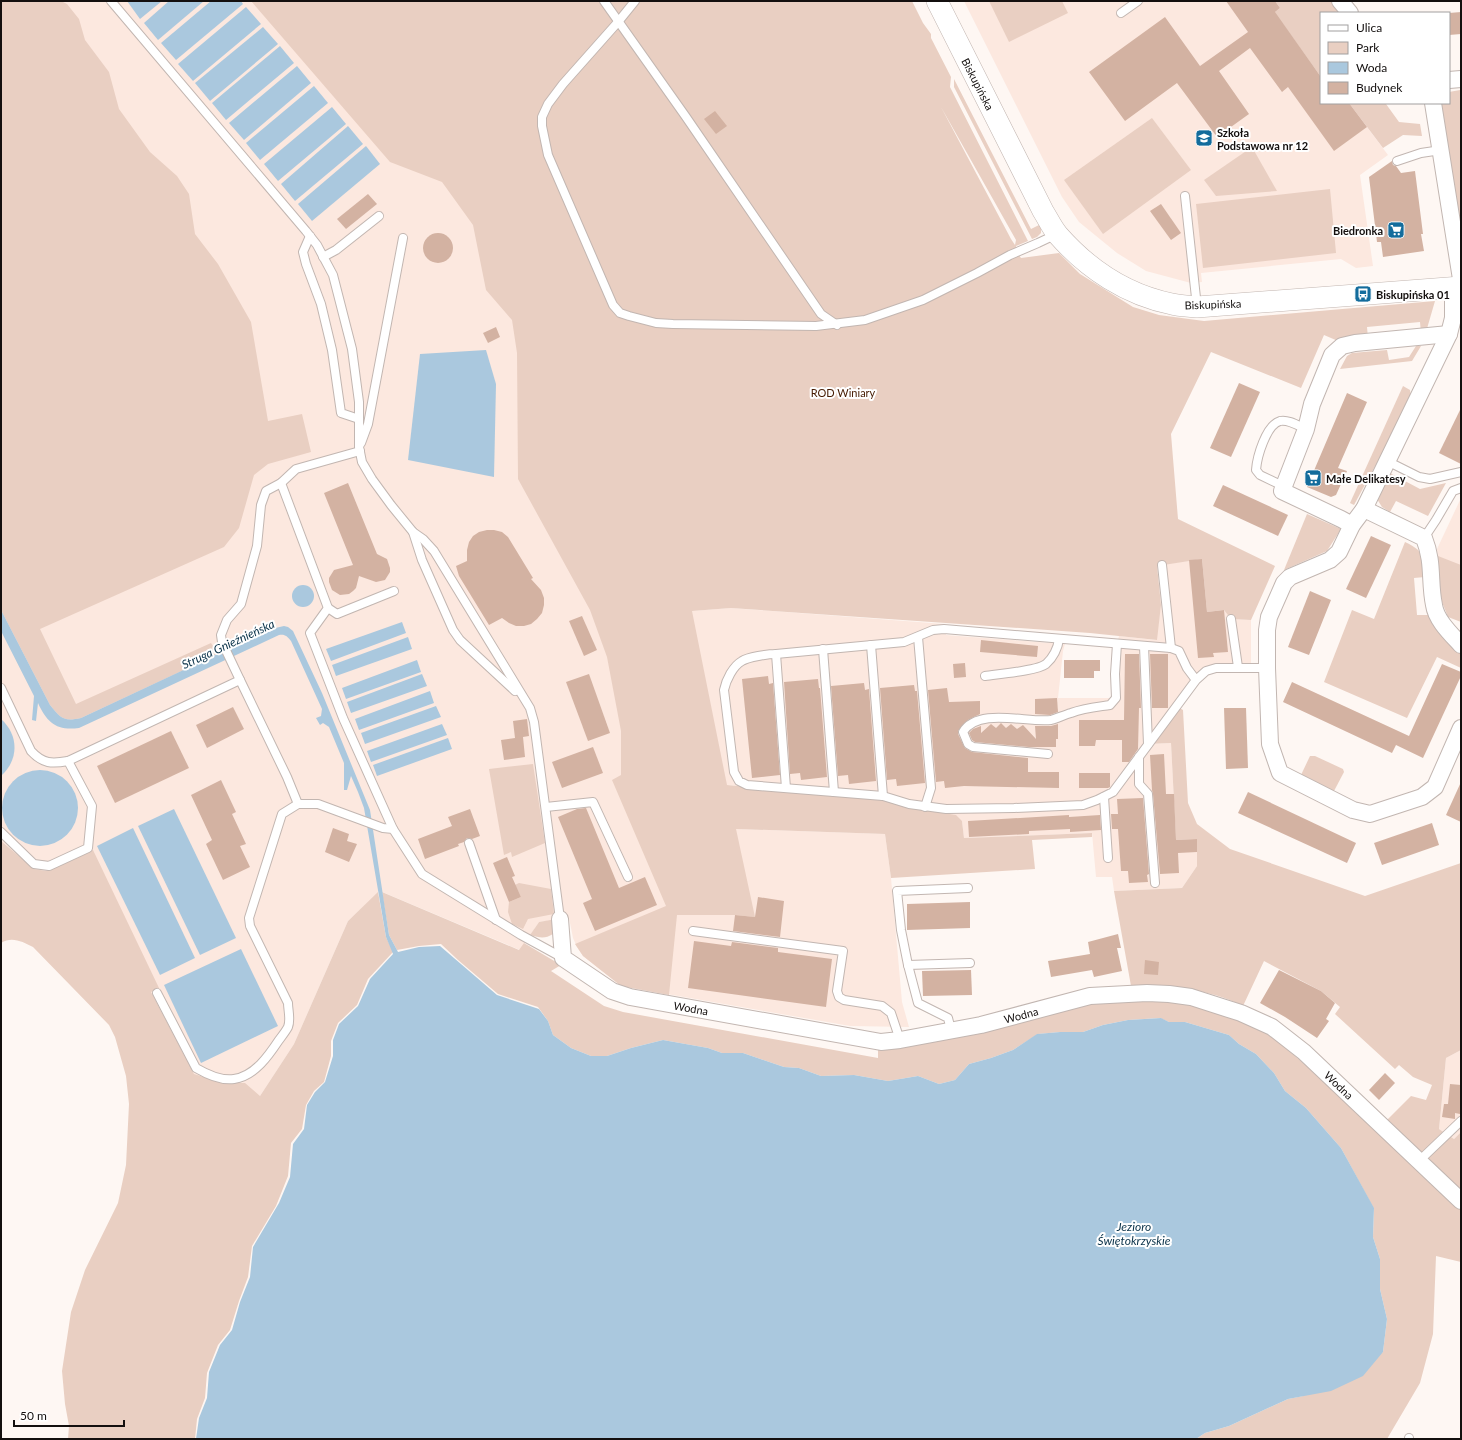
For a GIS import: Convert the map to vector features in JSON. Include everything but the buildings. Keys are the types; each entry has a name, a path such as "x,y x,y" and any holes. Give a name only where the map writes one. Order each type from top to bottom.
{"street":[{"name":"Biskupińska","path":"937,1 1043,211 1057,234 1075,253 1095,270 1120,286 1142,295 1172,304 1197,307 1458,285"},
{"path":"1340,1 1349,12"},
{"path":"1450,80 1461,79"},
{"path":"1433,104 1441,150 1458,285 1449,334 1364,509 1352,525 1339,552 1330,560 1290,577 1284,583 1269,617 1267,630 1267,668 1270,744 1280,773 1353,810 1370,814 1422,798 1435,787 1461,728"},
{"path":"1352,525 1341,518 1282,491 1306,429 1312,404 1332,355 1342,346 1449,334"},
{"path":"1364,509 1424,538 1430,556 1434,606 1446,628 1461,645"},
{"path":"560,919 562,958"},
{"name":"Wodna","path":"562,958 612,991 630,997 881,1042 981,1026 1090,996 1147,993 1191,997 1240,1013 1272,1027 1304,1052 1461,1201"}],"lane":[{"path":"110,1 310,236 317,245 333,275 352,349 359,402 360,449 362,462 372,479 391,505 413,532 423,539 434,551 530,708 534,722 560,919"},
{"path":"604,1 686,117 821,314 836,325"},
{"path":"635,1 563,84 548,104 542,117 542,126 548,155 613,305 620,313 656,323 757,326 836,325 865,320 923,300 977,274 1010,255 1038,244 1057,234"},
{"path":"1121,13 1138,1"},
{"path":"1397,161 1420,153 1441,150"},
{"path":"1185,196 1197,307"},
{"path":"323,257 336,250 379,216"},
{"path":"310,236 303,252 321,304 332,350 341,413 359,419"},
{"path":"360,449 368,424 403,238"},
{"path":"1284,486 1260,475 1256,470 1256,458 1270,427 1280,422 1287,422 1306,429"},
{"path":"298,804 287,777 222,642 221,635 228,620 241,604 257,546 261,505 266,491 281,483 296,469 360,449"},
{"path":"1387,461 1419,477 1430,479 1461,472"},
{"path":"281,483 328,608 337,614 394,591"},
{"path":"1424,538 1436,520 1452,490 1461,488"},
{"path":"413,532 422,560 453,630 460,640 522,697"},
{"path":"1162,565 1170,648"},
{"path":"328,608 310,633 343,718 393,829 422,874 496,920 562,958"},
{"path":"1232,620 1238,667"},
{"path":"1196,680 1179,651 1170,648 933,630 904,642 776,654 742,660 726,678 724,690 734,772 739,781 747,785 883,796 909,804 946,809 1014,808 1083,805 1113,792 1196,680 1206,671 1216,668 1267,668"},
{"path":"918,637 931,788 925,807"},
{"path":"985,676 1033,669 1045,665 1053,656 1059,639"},
{"path":"1048,754 973,747 968,744 964,738 963,732 975,721 1005,718 1049,720 1088,708 1110,705 1116,698 1115,674 1117,644"},
{"path":"871,645 883,796"},
{"path":"1144,646 1148,744"},
{"path":"823,649 834,792"},
{"path":"776,654 786,788"},
{"path":"1,688 31,751 38,759 58,763 68,761 240,680"},
{"path":"1139,757 1139,784 1148,794 1155,883"},
{"path":"1,832 34,864 49,866 88,848 92,806 68,761"},
{"path":"1104,796 1108,858"},
{"path":"546,807 593,802 628,878"},
{"path":"158,993 196,1068 209,1075 222,1079 235,1079 247,1074 266,1060 288,1027 288,1003 250,926 249,918 282,814 298,804 318,804 383,828 393,829"},
{"path":"469,843 496,920"},
{"path":"951,1030 948,1018 918,1003 901,930 897,891 968,888"},
{"path":"693,931 843,951 837,991 839,997 844,1000 882,1006 891,1013 900,1040"},
{"path":"908,965 970,963"},
{"path":"1419,1161 1461,1121"}],"shaded area":[{"path":"1,1 372,1 692,611 731,608 945,624 946,635 1065,644 1058,698 1116,698 1117,644 1119,636 1156,640 1161,605 1157,565 1202,559 1207,612 1224,610 1232,619 1251,620 1251,667 1206,671 1149,744 1171,743 1176,840 1197,839 1197,866 1182,888 1114,891 1112,877 1096,877 1092,833 964,838 962,821 882,800 727,785 736,829 885,834 891,878 902,1002 909,1027 850,1026 621,986 583,956 573,938 569,918 539,922 520,950 380,891 348,921 294,1044 260,1096 203,1109 25,933 1,937"},
{"name":"Szkoła Podstawowa nr 12","path":"964,1 1275,1 1280,8 1270,16 1283,24 1314,67 1320,104 1350,104 1388,155 1360,175 1373,266 1356,268 1341,259 1201,273 1202,282 1191,283 1146,271 1117,253 1079,222 1062,197"},
{"path":"1461,498 1461,622 1440,597 1437,549"},
{"path":"1461,1050 1461,1132 1454,1139 1439,1129 1446,1058"}],"green space":[{"path":"1,1 61,1 67,4 79,19 85,40 109,72 119,109 150,152 177,176 189,194 195,234 218,264 251,322 268,421 302,414 311,452 268,464 254,475 239,528 224,547 40,629 76,704 211,643 218,654 81,718 75,719 63,718 50,705 1,610"},
{"name":"ROD Winiary","path":"251,1 912,1 923,23 931,34 931,38 951,77 950,87 1028,241 1016,246 1017,252 1021,258 1059,253 1080,274 1133,307 1159,315 1204,321 1435,301 1426,332 1421,333 1420,322 1367,327 1368,338 1338,341 1324,335 1301,388 1211,352 1171,434 1178,519 1275,566 1251,620 1231,619 1224,610 1207,612 1202,559 1157,566 1161,605 1157,640 1090,633 731,608 692,611 727,785 882,800 910,808 956,815 962,821 964,838 1092,833 1092,837 1032,840 1035,869 891,878 885,834 736,829 755,917 735,915 677,915 669,995 621,986 583,956 575,944 666,906 612,780 621,775 621,731 607,657 590,610 518,479 517,353 512,320 486,290 473,225 442,182 390,162","holes":["941,107 1016,240 1015,245"]},
{"path":"989,1 1062,1 1068,13 1009,42"},
{"path":"1275,1 1336,1 1344,12 1320,12 1320,76 1283,24 1270,16 1280,8"},
{"path":"954,79 1031,229 1041,224 1041,233 1037,237 1032,239 954,87"},
{"path":"1461,88 1461,235 1441,104 1450,104 1450,92 1460,90"},
{"path":"1350,104 1386,104 1399,122 1420,124 1422,136 1403,135 1383,148"},
{"path":"1152,118 1191,170 1103,234 1064,180"},
{"path":"1252,147 1277,191 1216,196 1204,180"},
{"path":"1330,189 1336,253 1203,268 1196,204"},
{"path":"1416,346 1421,346 1412,361 1340,369 1347,356 1352,353 1387,350 1389,360 1409,357"},
{"path":"1403,386 1410,390 1411,397 1408,405 1354,505 1350,503"},
{"path":"1388,472 1420,489 1446,483 1428,516 1396,501 1390,512 1382,507 1377,499"},
{"path":"1307,514 1341,529 1327,551 1284,570"},
{"path":"1405,542 1417,549 1422,555 1423,559 1425,577 1414,578 1417,615 1433,615 1461,651 1461,668 1437,657 1407,718 1324,682 1352,610 1374,619"},
{"path":"1438,556 1461,565 1461,622 1448,617 1440,597"},
{"path":"1178,707 1183,710 1188,803 1197,824 1230,849 1365,896 1461,863 1461,1050 1446,1058 1439,1129 1454,1139 1461,1132 1461,1190 1387,1120 1411,1096 1426,1100 1432,1085 1413,1077 1399,1065 1395,1069 1335,1014 1340,1007 1321,991 1264,961 1243,1006 1216,995 1188,989 1131,986 1114,891 1182,888 1197,866 1197,839 1176,840 1171,743 1148,744"},
{"path":"1310,756 1315,756 1343,769 1344,772 1334,791 1301,775"},
{"path":"533,764 545,843 512,857 511,852 504,855 489,769"},
{"path":"1,841 34,869 46,871 93,850 159,988 151,992 194,1074 223,1083 245,1083 260,1096 294,1044 348,921 378,892 386,937 393,952 368,979 357,1005 338,1023 331,1041 331,1056 324,1082 314,1091 306,1105 302,1129 291,1143 288,1176 276,1206 252,1246 248,1277 230,1330 218,1345 207,1373 205,1398 197,1419 195,1439 68,1439 69,1426 62,1371 71,1312 85,1270 118,1203 126,1165 129,1104 126,1076 115,1037 109,1025 33,947 13,940 1,943"},
{"path":"519,883 551,889 554,914 528,919 523,929 512,924 508,912 509,902 521,897 515,885"},
{"path":"382,892 519,950 524,943 561,965 551,971 604,1006 623,1012 878,1058 878,1048 909,1046 982,1032 1094,1002 1147,999 1196,1005 1225,1013 1268,1033 1328,1084 1461,1209 1461,1262 1436,1256 1433,1334 1420,1383 1387,1439 1196,1439 1205,1433 1229,1426 1288,1399 1303,1396 1383,1352 1387,1319 1380,1289 1380,1259 1373,1237 1374,1209 1341,1148 1306,1108 1285,1091 1274,1073 1256,1054 1239,1044 1229,1035 1185,1022 1169,1022 1160,1018 1128,1020 1103,1025 1083,1032 1038,1034 1013,1050 969,1064 955,1080 939,1084 918,1076 888,1081 854,1075 821,1076 799,1068 784,1067 743,1053 722,1053 708,1048 663,1040 607,1056 591,1056 571,1048 553,1035 548,1021 538,1007 498,994 441,944 397,950 389,935"},
{"path":"556,919 553,934 542,938 530,935 539,922"}],"water":[{"path":"127,1 162,1 140,19"},
{"path":"169,1 204,1 158,40 144,23"},
{"path":"211,1 241,1 243,4 176,60 161,43"},
{"path":"246,7 261,24 193,81 178,64"},
{"path":"263,27 278,44 210,101 195,83"},
{"path":"280,46 294,63 226,120 212,103"},
{"path":"297,66 311,83 244,140 229,123"},
{"path":"314,86 328,103 260,160 246,143"},
{"path":"332,107 346,124 278,181 264,164"},
{"path":"348,126 363,144 295,201 281,184"},
{"path":"366,146 380,164 312,221 298,204"},
{"path":"486,350 496,384 494,477 408,460 420,354"},
{"path":"299,585 307,585 314,592 314,600 307,607 299,607 292,600 292,592"},
{"name":"Jezioro Świętokrzyskie","path":"1,610 50,705 60,716 66,719 81,718 271,629 284,626 288,627 293,631 322,693 370,810 389,935 398,952 419,947 440,946 497,995 539,1009 548,1021 553,1035 571,1048 591,1056 607,1056 663,1040 708,1048 722,1053 743,1053 784,1067 799,1068 821,1076 854,1075 888,1081 918,1076 939,1084 955,1080 969,1064 1013,1050 1037,1034 1083,1032 1103,1025 1128,1020 1161,1018 1169,1022 1185,1022 1229,1035 1239,1044 1256,1054 1274,1073 1285,1091 1306,1108 1341,1148 1374,1208 1373,1237 1380,1259 1380,1289 1387,1319 1383,1352 1363,1376 1331,1391 1288,1399 1229,1426 1205,1433 1196,1439 196,1439 199,1418 207,1398 209,1372 220,1345 232,1330 240,1302 250,1277 253,1247 279,1203 290,1177 293,1144 304,1129 307,1105 315,1092 325,1082 333,1056 333,1040 339,1024 358,1006 370,979 393,954 386,937 364,808 351,776 347,790 344,790 344,763 329,727 323,723 320,725 316,718 321,716 322,709 291,641 286,636 279,635 79,728 71,729 59,727 54,724 45,716 38,703 36,721 32,720 34,696 1,631"},
{"path":"402,622 406,633 331,661 326,649"},
{"path":"408,637 412,649 336,676 332,665"},
{"path":"417,660 421,672 346,699 342,688"},
{"path":"422,674 427,686 351,713 347,702"},
{"path":"430,691 434,703 359,730 355,719"},
{"path":"436,706 441,717 365,744 361,733"},
{"path":"1,719 7,725 14,740 14,755 7,770 1,776"},
{"path":"442,724 447,735 371,762 367,751"},
{"path":"448,738 452,749 377,776 373,765"},
{"path":"40,770 55,773 67,781 75,793 78,808 75,823 67,835 55,843 40,846 25,843 13,835 5,823 2,808 5,793 13,781 25,773"},
{"path":"174,809 236,938 200,955 138,826"},
{"path":"133,828 195,958 160,975 97,846"},
{"path":"241,949 278,1026 201,1063 164,985"}],"place":[{"name":"Szkoła Podstawowa nr 12","path":"1204,138"},
{"name":"Biedronka","path":"1396,230"},
{"name":"Biskupińska 01","path":"1363,294"},
{"name":"Małe Delikatesy","path":"1313,478"}],"water label":[{"name":"Struga Gnieźnieńska","path":"228,644"}]}
